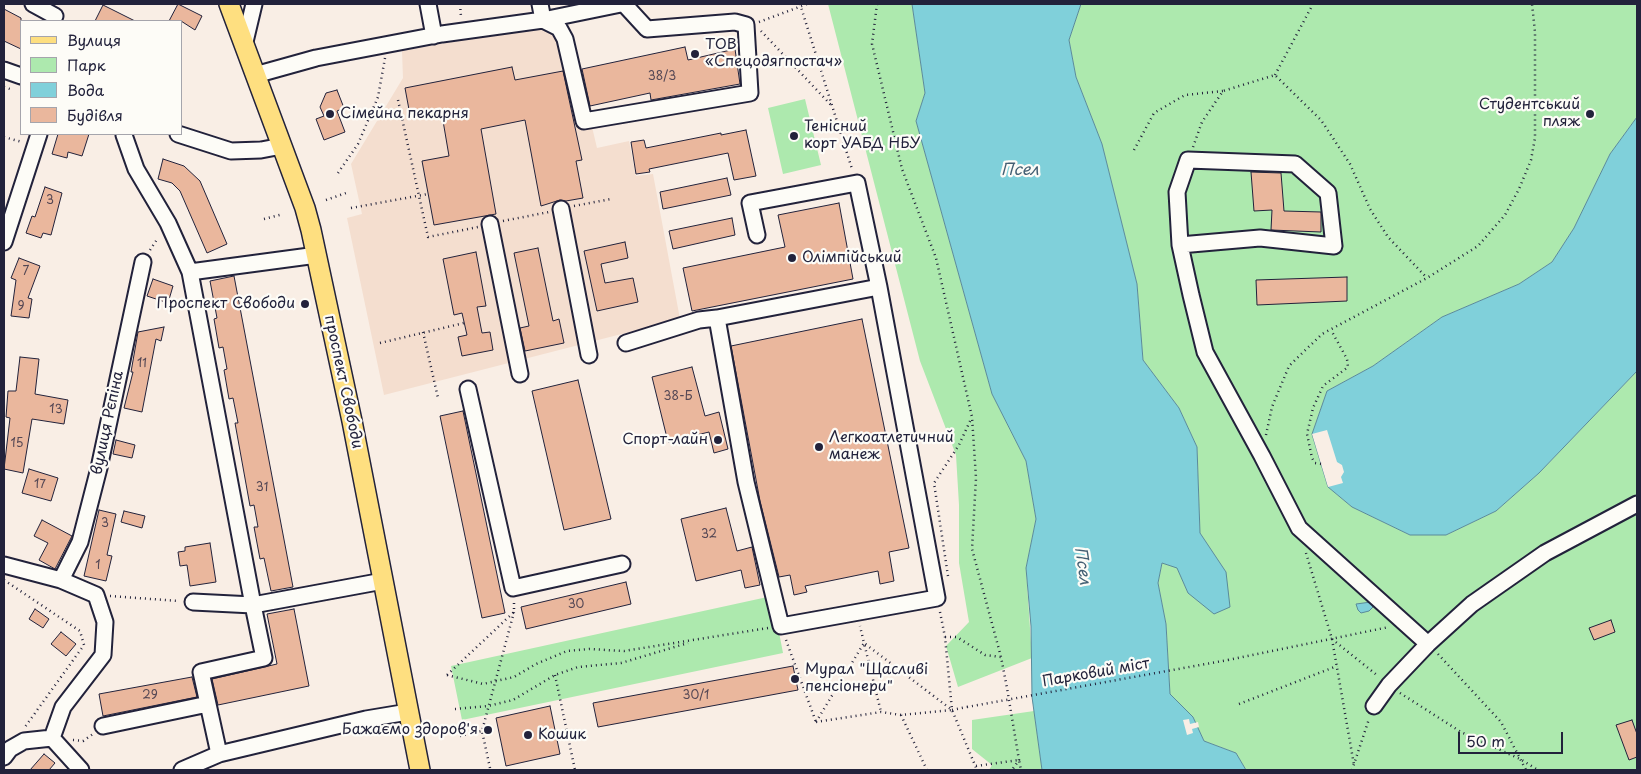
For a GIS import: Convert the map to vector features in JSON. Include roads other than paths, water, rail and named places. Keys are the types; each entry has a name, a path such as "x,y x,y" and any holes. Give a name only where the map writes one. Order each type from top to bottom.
{"main road":[{"name":"проспект Свободи","path":"229,4 305,208 317,255 352,421 420,770"}],"street":[{"path":"33,4 57,14"},
{"path":"244,46 254,4"},
{"path":"428,4 434,36"},
{"path":"540,4 543,20"},
{"path":"255,75 316,58 387,44 543,20 605,6 623,4 647,29 735,22 747,25 750,93 584,121 565,39 559,28 543,20"},
{"path":"4,70 20,76"},
{"path":"123,135 136,169 168,223 190,272 264,658 201,672 219,754"},
{"path":"181,135 231,151 261,150 282,146"},
{"path":"4,242 37,140"},
{"path":"1180,246 1260,238 1334,246 1328,194 1294,164 1188,160 1177,192 1180,246 1205,352 1262,456 1298,528 1408,624 1428,644"},
{"path":"717,318 746,482 781,626 937,598 879,288 857,183 750,203 757,235"},
{"path":"561,209 589,355"},
{"path":"490,224 520,374"},
{"path":"190,272 317,255"},
{"name":"вулиця Рєпіна","path":"61,580 80,542 99,468 143,262"},
{"path":"626,343 700,320 879,288"},
{"path":"468,389 513,588 622,564"},
{"path":"1374,706 1389,685 1428,644 1472,604 1545,553 1637,504"},
{"path":"4,565 61,580 96,594 105,622 103,655 64,707 52,738"},
{"path":"193,602 253,605 382,581"},
{"path":"103,726 208,704"},
{"path":"182,770 219,754 366,718 408,712"},
{"path":"7,753 24,741 52,738"},
{"path":"52,738 82,770"}],"water":[{"name":"Псел","path":"912,4 1081,4 1069,40 1076,77 1102,144 1137,284 1143,360 1179,408 1197,447 1200,533 1226,572 1230,607 1214,614 1188,593 1177,568 1162,563 1158,583 1166,624 1170,694 1193,717 1204,741 1236,753 1246,770 1042,770 1032,697 1031,626 1026,568 1036,519 1026,461 992,394 916,121 925,93"},
{"path":"1637,117 1637,371 1539,473 1496,511 1446,535 1410,535 1352,507 1328,487 1312,434 1327,391 1373,366 1442,317 1519,284 1552,262 1574,228 1610,154"},
{"path":"1371,602 1373,607 1369,611 1361,613 1358,610 1356,604"}],"place":[{"name":"ТОВ «Спецодягпостач»","path":"695,54"},
{"name":"Сімейна пекарня","path":"330,114"},
{"name":"Студентський пляж","path":"1590,114"},
{"name":"Тенісний корт УАБД НБУ","path":"794,136"},
{"name":"Олімпійський","path":"792,258"},
{"name":"Проспект Свободи","path":"305,304"},
{"name":"Спорт-лайн","path":"718,440"},
{"name":"Легкоатлетичний манеж","path":"819,447"},
{"name":"Мурал \"Щасливі пенсіонери\"","path":"795,679"},
{"name":"Бажаємо здоров'я","path":"488,730"},
{"name":"Кошик","path":"528,735"}]}
